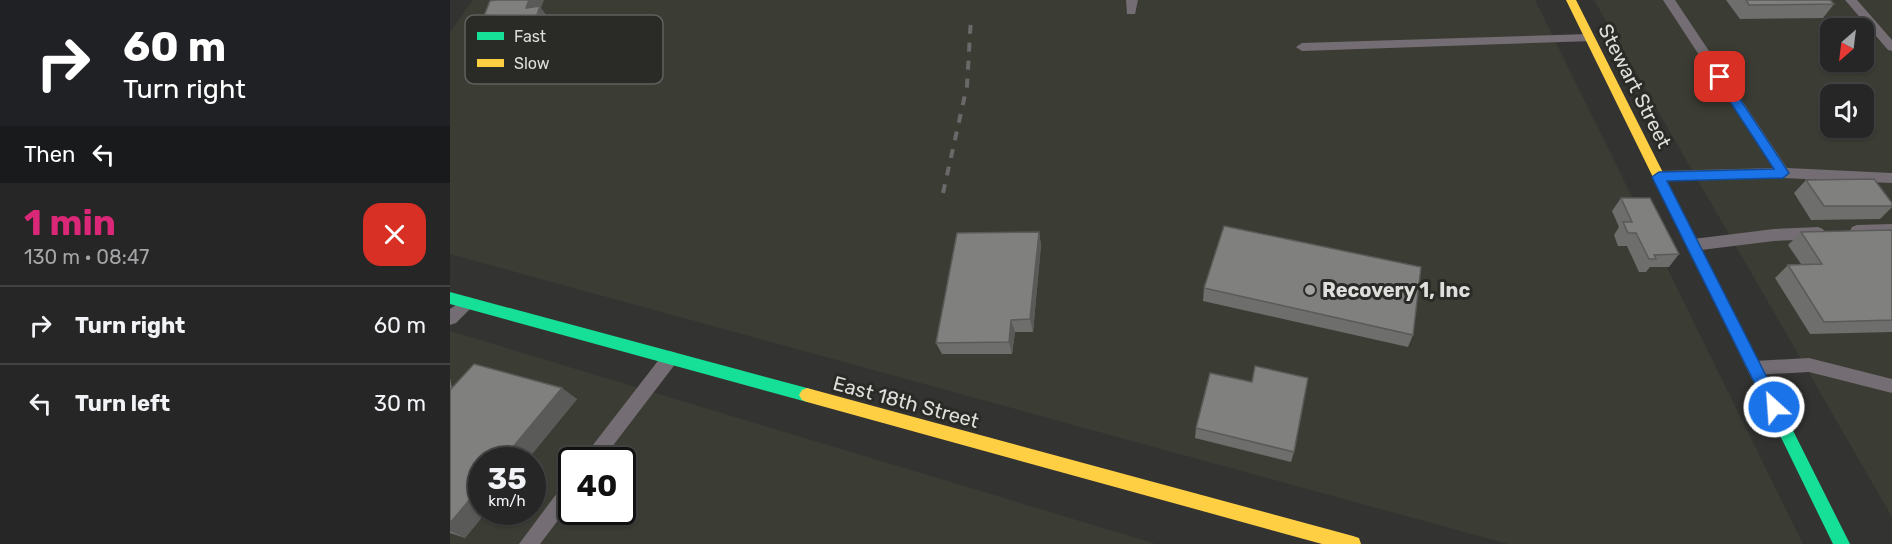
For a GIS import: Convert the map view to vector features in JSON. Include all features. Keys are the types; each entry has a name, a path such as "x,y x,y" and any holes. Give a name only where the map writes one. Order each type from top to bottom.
{"street":[{"name":"Stewart Street","path":"1571,0 1842,544"},
{"name":"East 18th Street","path":"450,298 1353,544"}],"lane":[{"path":"1670,0 1783,173"},
{"path":"1851,0 1892,47"},
{"path":"1302,48 1589,38"},
{"path":"1659,177 1783,173 1892,178"},
{"path":"1693,245 1774,234 1892,230"},
{"path":"450,318 468,303"},
{"path":"602,447 670,358"},
{"path":"1755,368 1809,366 1892,386"},
{"path":"528,544 558,505"}],"shaded area":[{"path":"473,0 1535,0 1803,544 1508,544 450,254 450,32"},
{"path":"1594,0 1892,0 1892,517"},
{"path":"450,331 1156,544 450,544"}],"building":[{"path":"529,0 526,8 540,6 537,15 484,15 490,1"},
{"path":"1746,0 1830,0 1834,4 1749,5"},
{"path":"1874,179 1892,206 1824,206 1806,180"},
{"path":"1621,198 1650,198 1679,254 1654,255 1656,259 1649,259 1636,233 1628,233 1623,222 1632,222"},
{"name":"Recovery 1, Inc","path":"1224,226 1421,267 1413,335 1204,288"},
{"path":"1892,230 1892,320 1824,322 1788,265 1822,264 1801,232"},
{"path":"1039,232 1030,319 1011,320 1009,342 936,343 957,233"},
{"path":"474,364 562,388 513,447 468,447 468,502 450,523 450,390"},
{"path":"1255,366 1308,378 1294,452 1196,428 1210,373 1252,382"}],"railway":[{"path":"943,193 967,86 971,17"}],"traffic: fast":[{"path":"450,298 807,395"},
{"path":"1759,378 1842,544"}],"traffic: slow":[{"path":"1571,0 1759,378"},
{"path":"807,395 1353,544"}],"place":[{"name":"Recovery 1, Inc","path":"1310,290"}],"route":[{"path":"1720,77 1783,173 1659,177 1774,407"}]}
